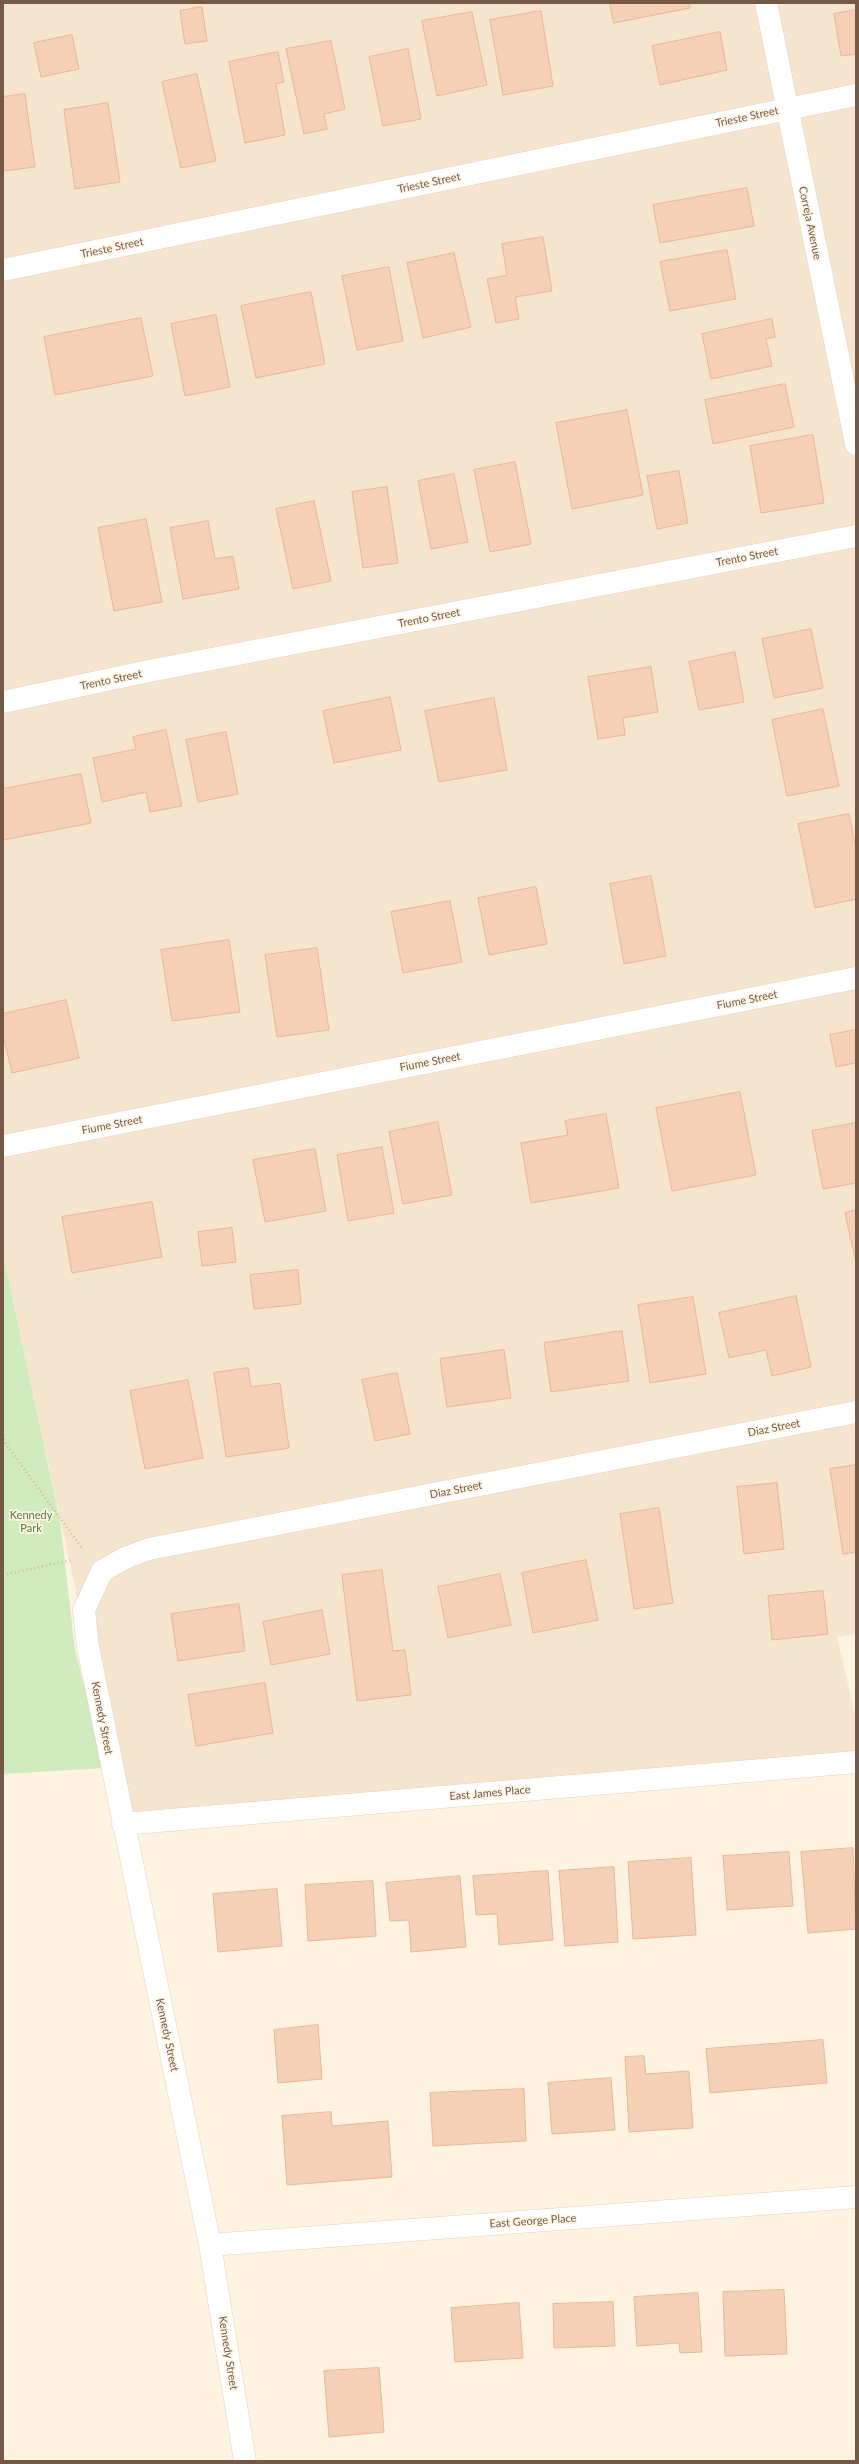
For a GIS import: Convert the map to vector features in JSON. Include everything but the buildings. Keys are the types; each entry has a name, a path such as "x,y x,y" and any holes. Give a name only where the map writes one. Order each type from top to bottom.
{"street":[{"name":"Correja Avenue","path":"766,3 856,444"},
{"name":"Trieste Street","path":"3,270 856,96"},
{"name":"Trento Street","path":"3,702 149,672 856,536"},
{"name":"Fiume Street","path":"3,1146 856,978"},
{"name":"Diaz Street","path":"84,1610 102,1571 125,1558 149,1549 856,1412"},
{"name":"Kennedy Street","path":"84,1610 88,1647 123,1824 210,2245 245,2461"},
{"name":"East James Place","path":"123,1824 856,1762"},
{"name":"East George Place","path":"210,2245 856,2197"}],"path":[{"path":"3,1435 6,1444 84,1551"},
{"path":"3,1575 73,1560"}],"shaded area":[{"path":"3,3 856,3 856,1634 837,1637 856,1720 856,1762 123,1824 88,1647 3,1253"}],"green space":[{"name":"Kennedy Park","path":"3,1253 60,1520 75,1650 105,1768 3,1774"}]}
